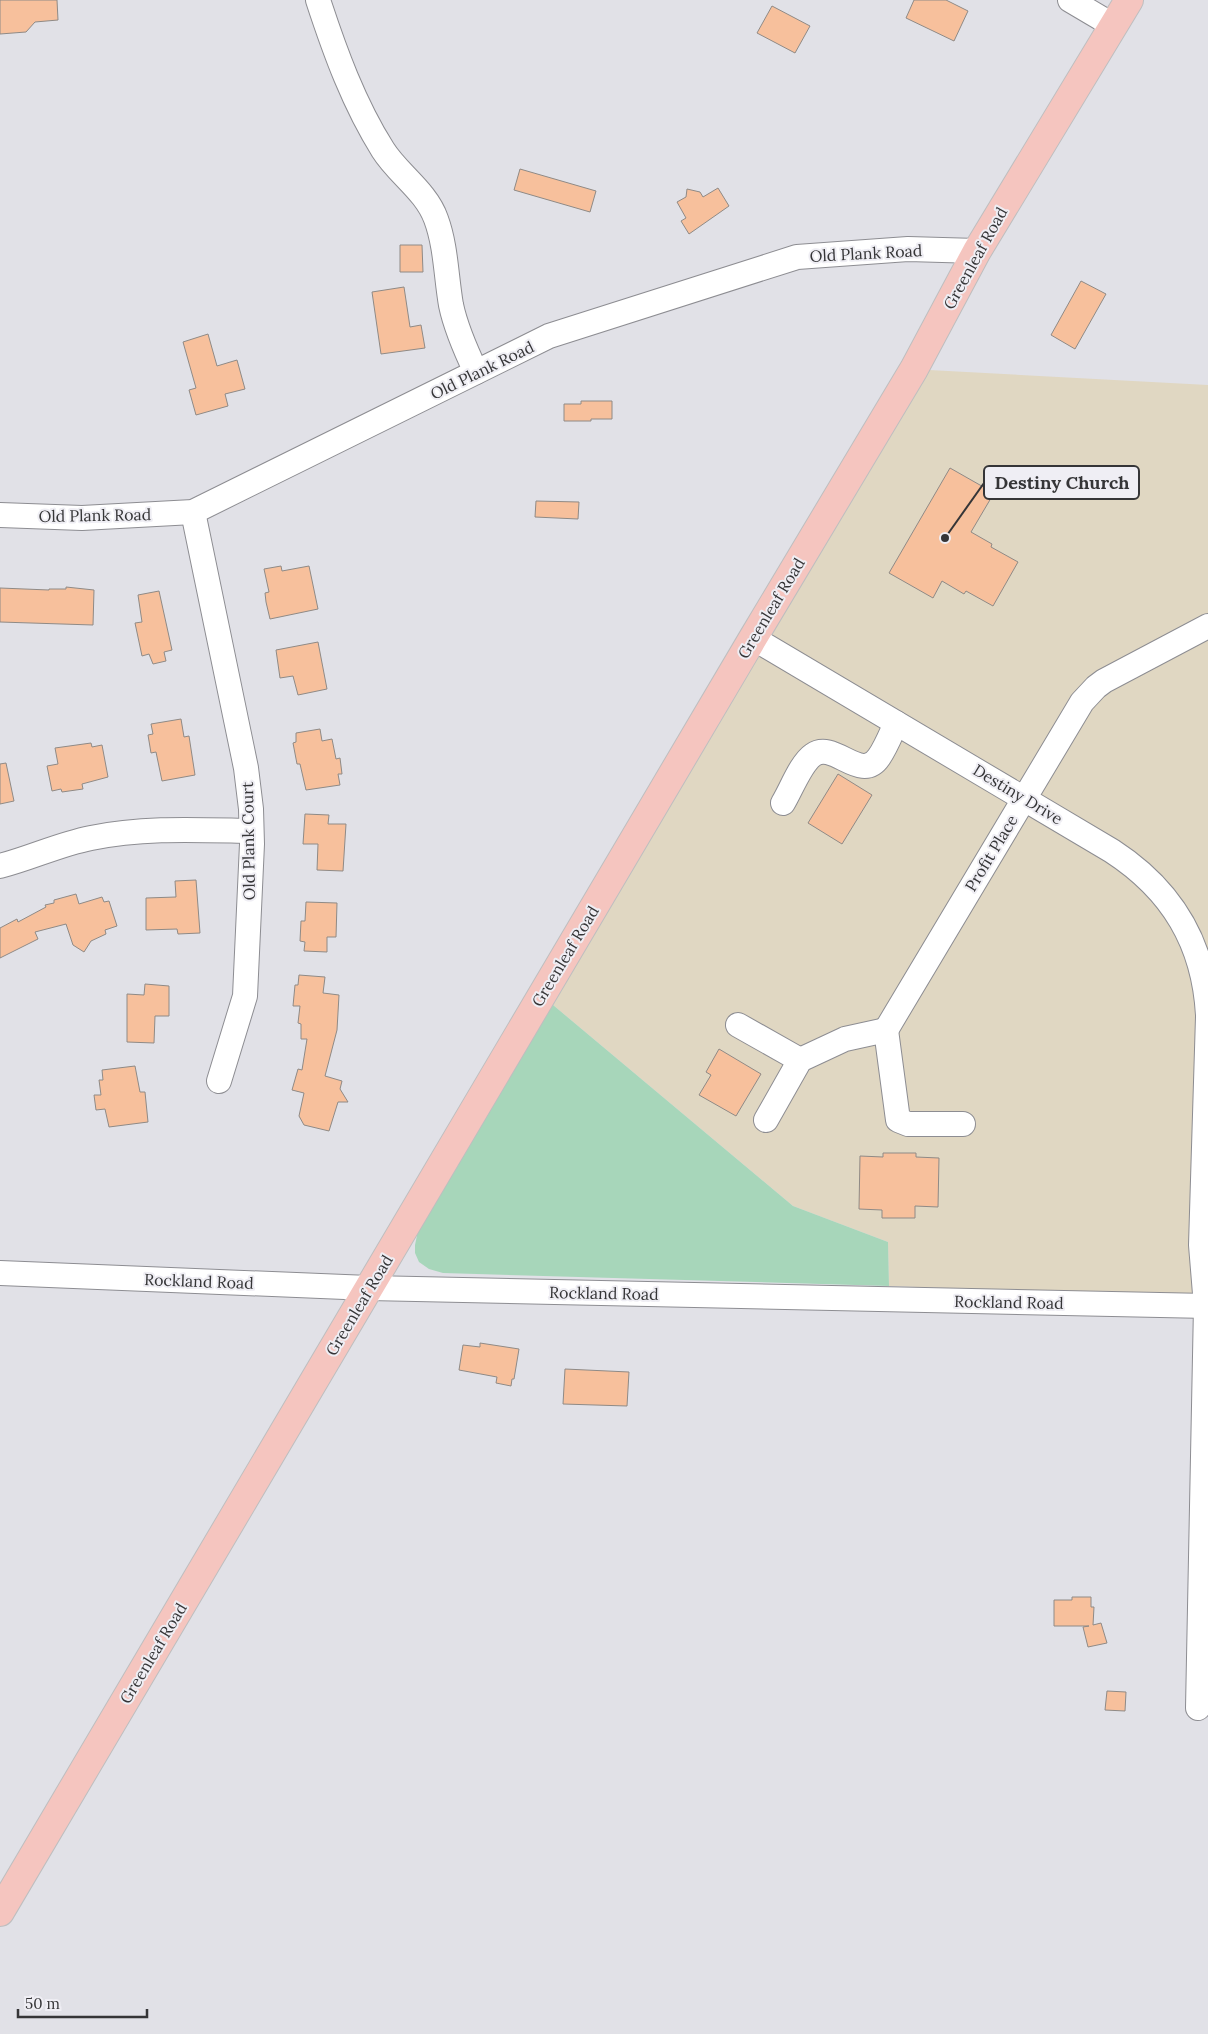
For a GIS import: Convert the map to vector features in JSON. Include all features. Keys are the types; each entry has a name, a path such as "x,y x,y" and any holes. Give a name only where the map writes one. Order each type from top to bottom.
{"main road":[{"name":"Greenleaf Road","path":"0,1912 752,638 914,369 977,251 1129,0"}],"street":[{"path":"318,0 334,48 364,116 384,152 422,196 436,218 443,248 451,306 461,338 476,372"},
{"path":"1070,0 1114,26"},
{"name":"Old Plank Road","path":"0,515 82,518 193,512 549,336 797,257 908,249 977,251"},
{"name":"Old Plank Court","path":"193,512 246,768 251,808 248,955 245,996 219,1081"},
{"name":"Profit Place","path":"886,1030 1082,702 1096,687 1114,675 1208,626"},
{"name":"Destiny Drive","path":"752,638 1127,860 1162,892 1184,924 1198,954 1205,984 1208,1016 1200,1245 1207,1306 1198,1708"},
{"path":"783,803 807,760 815,753 830,751 860,766 872,764 879,758 896,723"},
{"path":"0,866 52,848 92,838 139,831 251,831"},
{"path":"738,1025 800,1060"},
{"path":"766,1120 800,1060 845,1038 886,1030 898,1120 908,1124 962,1124"},
{"name":"Rockland Road","path":"0,1273 368,1288 1207,1306"}],"shaded area":[{"path":"929,370 1208,385 1208,1297 889,1286 888,1242 793,1206 553,1005 831,530"}],"green space":[{"path":"553,1005 793,1206 888,1242 889,1286 443,1273 429,1269 419,1262 415,1253 415,1245 420,1221 486,1106"}],"building":[{"path":"0,0 57,0 58,20 35,22 26,32 0,34"},
{"path":"914,0 946,0 968,11 954,41 906,18"},
{"path":"772,6 810,26 795,53 757,33"},
{"path":"520,169 596,191 590,212 514,190"},
{"path":"718,188 729,206 689,234 681,221 686,218 677,202 686,197 687,189 700,192 703,197"},
{"path":"400,245 422,245 423,272 400,272"},
{"path":"1081,281 1106,294 1075,349 1051,335"},
{"path":"404,287 410,327 421,325 425,348 381,354 372,292"},
{"path":"208,334 217,366 237,360 245,389 225,394 228,406 196,415 189,390 196,388 183,342"},
{"path":"581,401 612,401 612,419 564,421 564,404 581,404"},
{"path":"950,468 994,493 971,532 992,544 991,547 1018,562 993,606 966,591 964,594 942,581 933,598 889,573"},
{"path":"536,501 579,502 578,519 535,517"},
{"path":"281,566 282,571 309,566 318,609 270,619 265,593 269,592 264,569"},
{"path":"66,587 94,590 93,625 0,622 0,588 49,590 66,589"},
{"path":"159,591 172,650 164,652 166,661 153,664 149,654 142,656 135,623 142,622 138,595"},
{"path":"318,642 327,689 298,695 293,676 280,678 276,650"},
{"path":"181,719 184,737 189,736 195,775 162,781 156,752 151,753 148,735 153,734 151,724"},
{"path":"320,729 322,741 332,739 336,759 340,758 342,774 338,774 340,785 306,790 300,764 297,764 293,743 296,742 296,733"},
{"path":"91,743 92,747 102,745 108,777 82,784 83,789 62,792 61,789 52,791 47,766 58,764 55,748"},
{"path":"6,763 14,801 0,804 0,764"},
{"path":"838,774 872,795 842,844 808,823"},
{"path":"305,814 329,815 328,824 346,824 343,871 317,870 318,844 303,844"},
{"path":"196,880 200,933 178,934 177,929 146,930 146,898 176,897 175,881"},
{"path":"76,894 79,904 102,897 104,902 109,901 117,926 105,930 106,934 91,941 84,952 73,945 66,924 35,932 38,939 0,958 0,928 17,919 18,922 46,907 45,905 54,903 54,900"},
{"path":"306,902 337,903 336,937 327,937 327,952 304,951 305,942 300,941 301,921 305,921"},
{"path":"299,975 325,977 323,993 339,995 337,1030 325,1076 342,1081 340,1089 348,1102 338,1102 329,1131 304,1125 299,1116 304,1093 292,1090 298,1069 302,1070 307,1039 301,1039 301,1024 298,1023 300,1006 293,1006 295,985 298,985"},
{"path":"145,984 169,986 169,1016 155,1016 154,1043 127,1042 127,994 144,995"},
{"path":"719,1049 761,1074 736,1116 699,1095 711,1075 706,1072"},
{"path":"135,1066 140,1092 145,1092 148,1122 109,1127 105,1109 96,1110 94,1095 101,1095 99,1080 103,1080 102,1070"},
{"path":"883,1153 916,1153 916,1157 939,1158 938,1207 915,1206 915,1218 882,1218 882,1210 859,1209 860,1156 883,1157"},
{"path":"480,1343 519,1349 511,1386 496,1383 497,1377 459,1370 463,1345 480,1347"},
{"path":"565,1369 629,1372 627,1406 563,1404"},
{"path":"1072,1597 1091,1597 1091,1607 1094,1607 1093,1625 1101,1623 1107,1643 1088,1647 1083,1627 1089,1626 1054,1626 1054,1600 1072,1600"},
{"path":"1107,1691 1126,1692 1125,1711 1105,1710"}],"place":[{"name":"Destiny Church","path":"945,538"}]}
